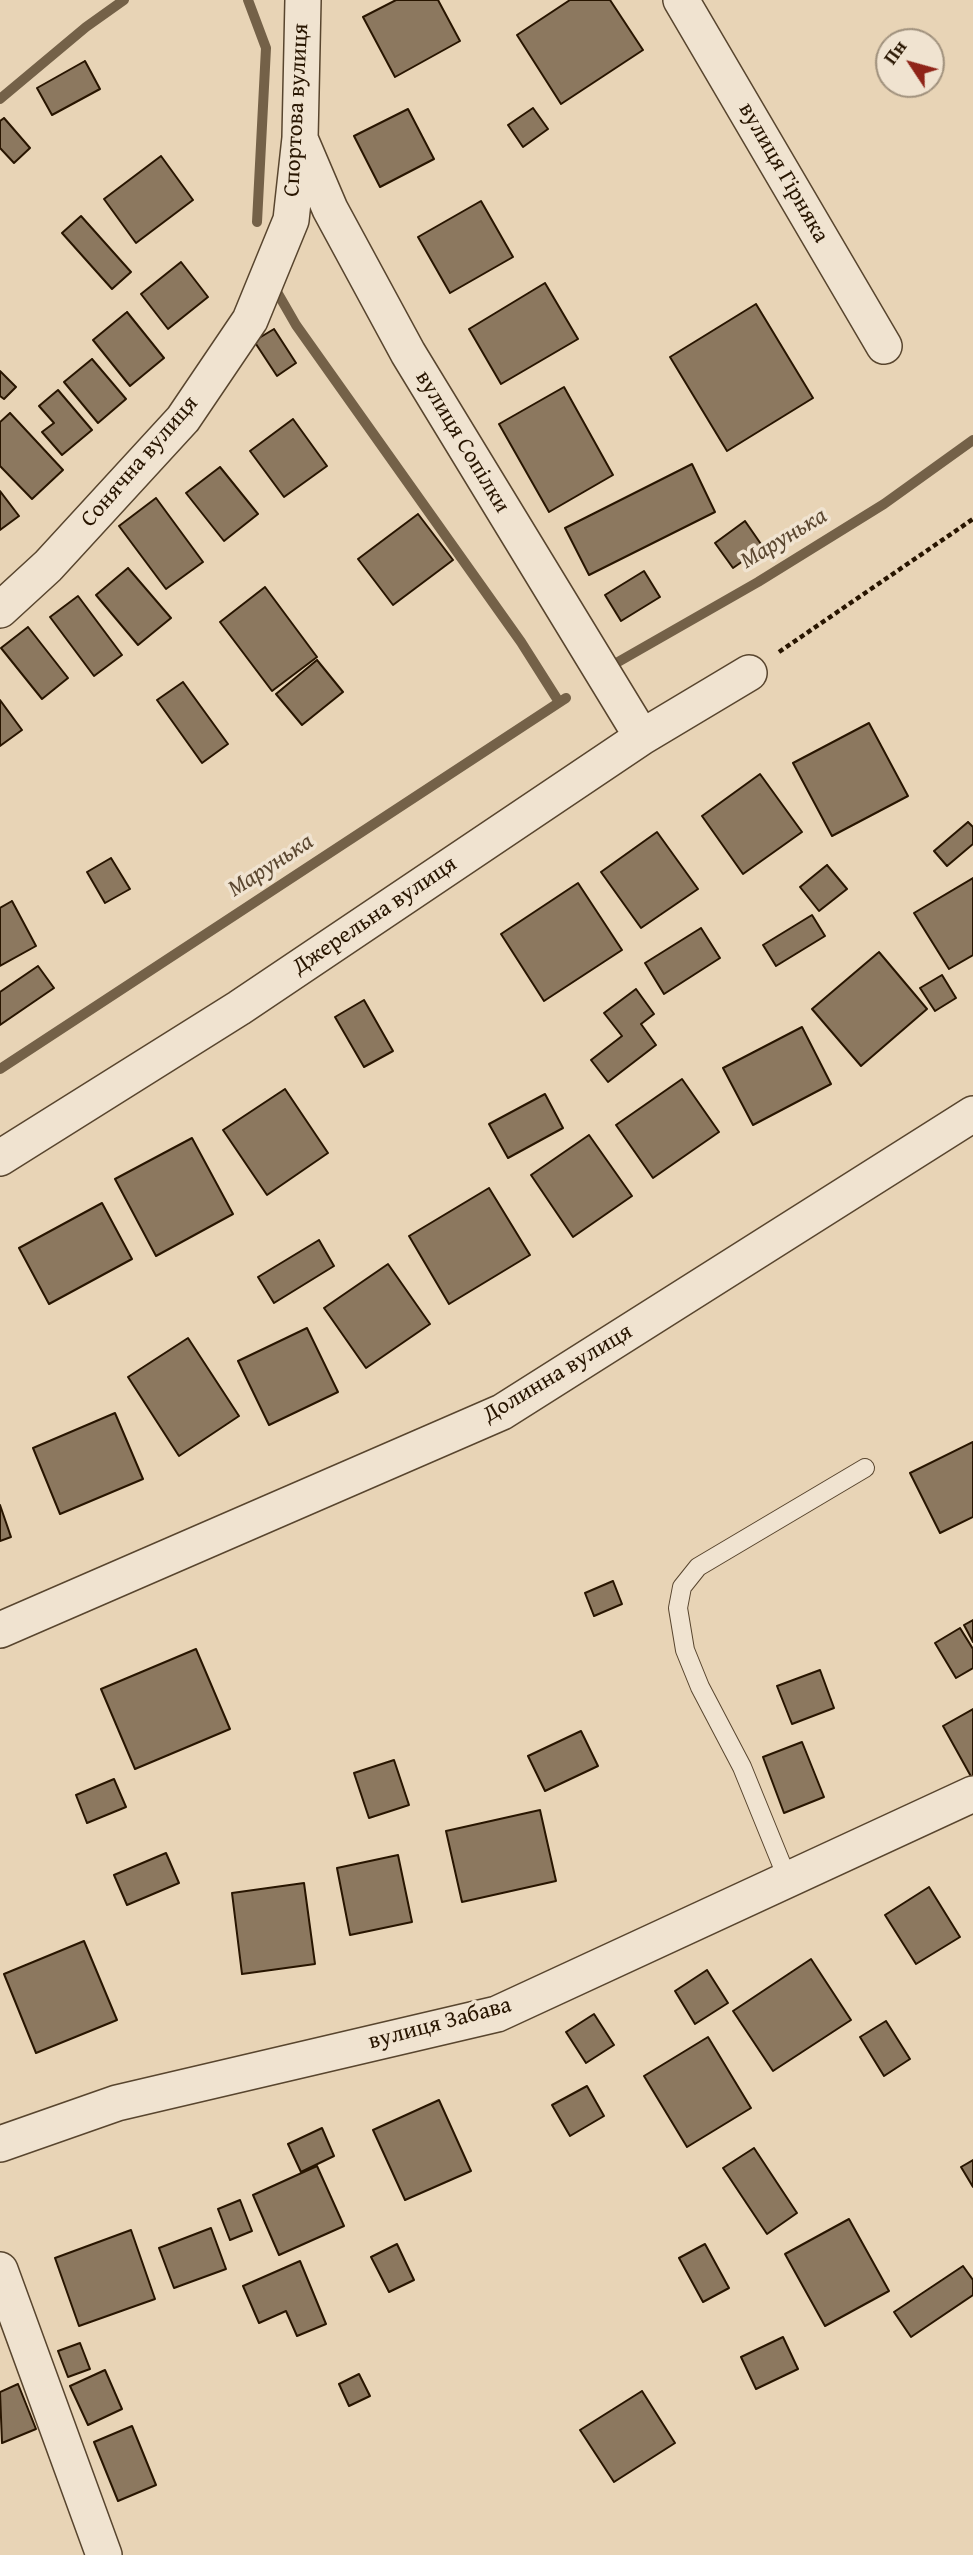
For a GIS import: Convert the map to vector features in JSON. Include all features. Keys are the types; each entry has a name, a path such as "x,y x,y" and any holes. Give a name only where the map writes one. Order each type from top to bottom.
{"street":[{"name":"Спортова вулиця","path":"291,220 300,138 303,0"},
{"name":"вулиця Гірняка","path":"681,0 884,346"},
{"name":"вулиця Сопілки","path":"300,138 330,209 408,353 642,737"},
{"name":"Сонячна вулиця","path":"0,610 48,566 183,419 250,320 291,220"},
{"name":"Джерельна вулиця","path":"0,1158 239,1008 642,737 749,673"},
{"name":"Долинна вулиця","path":"0,1630 502,1412 973,1114"},
{"name":"вулиця Забава","path":"0,2144 117,2102 497,2014 973,1794"},
{"path":"0,2270 104,2555"}],"lane":[{"path":"788,1880 741,1767 700,1687 685,1650 678,1608 682,1587 698,1567 864,1468"}],"path":[{"path":"749,673 973,519"}],"building":[{"path":"396,0 438,0 460,41 395,77 363,17"},
{"path":"570,0 610,0 643,50 561,104 517,35"},
{"path":"85,61 100,89 52,115 37,88"},
{"path":"533,108 548,129 523,147 508,125"},
{"path":"408,109 434,159 380,187 354,136"},
{"path":"4,118 30,148 14,163 0,148 0,121"},
{"path":"161,156 193,200 136,243 104,199"},
{"path":"481,201 513,257 450,293 418,237"},
{"path":"81,216 131,272 112,289 62,233"},
{"path":"181,262 208,297 168,329 141,294"},
{"path":"545,283 578,339 501,384 469,329"},
{"path":"756,304 813,398 727,451 670,357"},
{"path":"127,312 164,358 130,386 93,340"},
{"path":"274,329 296,363 277,376 254,341"},
{"path":"92,359 126,399 98,423 64,382"},
{"path":"0,371 16,387 4,399 0,396"},
{"path":"564,387 613,475 549,512 499,424"},
{"path":"58,390 92,430 62,455 42,432 54,423 39,406"},
{"path":"10,413 63,470 32,499 0,466 0,422"},
{"path":"293,419 327,466 284,497 250,451"},
{"path":"692,464 715,512 589,575 565,528"},
{"path":"220,467 258,514 224,541 186,493"},
{"path":"0,491 19,516 0,530"},
{"path":"156,498 203,562 166,589 119,526"},
{"path":"418,514 453,560 393,605 358,559"},
{"path":"745,521 763,547 733,568 715,543"},
{"path":"128,568 171,618 138,645 96,595"},
{"path":"644,571 660,597 621,621 605,595"},
{"path":"265,587 317,657 272,691 220,622"},
{"path":"78,596 122,655 94,676 50,617"},
{"path":"28,627 68,678 42,699 1,648"},
{"path":"317,660 343,692 302,725 276,694"},
{"path":"183,682 228,744 202,763 157,700"},
{"path":"0,700 22,730 0,746"},
{"path":"869,723 908,796 832,836 793,763"},
{"path":"760,774 802,832 743,874 702,816"},
{"path":"968,822 973,827 973,844 947,866 934,851"},
{"path":"657,832 698,889 641,928 601,872"},
{"path":"111,858 130,889 105,903 87,872"},
{"path":"827,865 847,889 819,911 800,887"},
{"path":"973,878 973,955 949,969 914,913"},
{"path":"578,883 622,950 544,1001 501,934"},
{"path":"12,901 36,946 0,966 0,908"},
{"path":"812,915 825,936 776,966 763,945"},
{"path":"701,928 720,958 664,994 645,963"},
{"path":"879,952 927,1009 861,1066 812,1009"},
{"path":"38,966 54,988 0,1025 0,992"},
{"path":"942,975 956,998 935,1011 920,988"},
{"path":"636,989 654,1014 641,1024 656,1045 608,1082 591,1060 622,1036 604,1013"},
{"path":"364,1000 393,1051 364,1067 335,1017"},
{"path":"802,1027 831,1084 753,1125 723,1068"},
{"path":"682,1079 719,1132 653,1178 616,1125"},
{"path":"285,1089 328,1153 267,1195 223,1130"},
{"path":"545,1094 563,1128 508,1158 489,1124"},
{"path":"589,1135 632,1196 573,1237 531,1175"},
{"path":"192,1138 233,1214 156,1256 115,1179"},
{"path":"489,1188 530,1255 449,1304 409,1236"},
{"path":"102,1203 132,1259 49,1304 19,1248"},
{"path":"319,1240 334,1266 274,1303 258,1277"},
{"path":"388,1264 430,1324 366,1368 324,1308"},
{"path":"307,1328 338,1392 269,1425 238,1361"},
{"path":"188,1338 239,1416 179,1456 128,1377"},
{"path":"115,1413 143,1479 60,1514 33,1448"},
{"path":"973,1442 973,1517 940,1533 910,1473"},
{"path":"0,1505 11,1537 0,1541"},
{"path":"613,1581 622,1604 594,1616 585,1593"},
{"path":"973,1620 973,1642 964,1625"},
{"path":"960,1628 973,1649 973,1668 956,1678 935,1643"},
{"path":"196,1649 230,1729 135,1769 101,1689"},
{"path":"820,1670 834,1708 792,1724 777,1686"},
{"path":"973,1709 973,1780 943,1726"},
{"path":"581,1731 598,1766 545,1791 528,1756"},
{"path":"802,1742 824,1797 784,1813 763,1757"},
{"path":"394,1760 409,1805 369,1818 354,1773"},
{"path":"114,1779 126,1807 87,1823 76,1795"},
{"path":"540,1810 556,1881 462,1902 446,1831"},
{"path":"166,1853 179,1883 127,1905 114,1875"},
{"path":"398,1855 412,1922 350,1935 337,1868"},
{"path":"304,1883 315,1964 242,1974 232,1893"},
{"path":"929,1887 960,1937 916,1964 885,1915"},
{"path":"84,1941 117,2020 36,2053 4,1974"},
{"path":"811,1959 851,2020 773,2071 733,2011"},
{"path":"707,1970 728,2003 695,2024 675,1991"},
{"path":"594,2014 614,2045 586,2063 566,2032"},
{"path":"886,2021 910,2059 884,2076 860,2037"},
{"path":"708,2037 751,2108 687,2147 644,2076"},
{"path":"587,2086 604,2116 570,2136 552,2105"},
{"path":"439,2100 471,2171 405,2200 373,2130"},
{"path":"322,2128 334,2156 301,2172 288,2144"},
{"path":"754,2148 797,2213 767,2234 723,2168"},
{"path":"973,2160 973,2187 961,2167"},
{"path":"317,2166 344,2226 279,2255 253,2195"},
{"path":"240,2200 252,2231 230,2240 218,2209"},
{"path":"849,2219 889,2291 825,2326 785,2254"},
{"path":"211,2228 226,2269 174,2288 159,2248"},
{"path":"131,2230 155,2299 79,2326 55,2258"},
{"path":"397,2244 414,2280 389,2292 371,2257"},
{"path":"705,2244 729,2288 703,2302 679,2258"},
{"path":"300,2261 326,2324 297,2336 286,2311 259,2323 243,2286"},
{"path":"963,2266 973,2280 973,2295 911,2337 894,2312"},
{"path":"783,2337 798,2369 756,2389 741,2357"},
{"path":"80,2343 90,2369 68,2377 58,2351"},
{"path":"105,2370 122,2409 88,2425 70,2386"},
{"path":"359,2374 370,2396 349,2406 339,2384"},
{"path":"18,2384 36,2429 2,2443 0,2392"},
{"path":"642,2391 675,2443 614,2482 580,2430"},
{"path":"132,2426 156,2485 118,2501 94,2442"}],"waterway":[{"path":"0,99 86,27 124,0"},
{"path":"248,0 266,48 257,222"},
{"path":"273,285 296,325 521,642 559,702"},
{"name":"Марунька","path":"611,666 758,582 884,504 973,440"},
{"name":"Марунька","path":"0,1069 566,698"}]}
